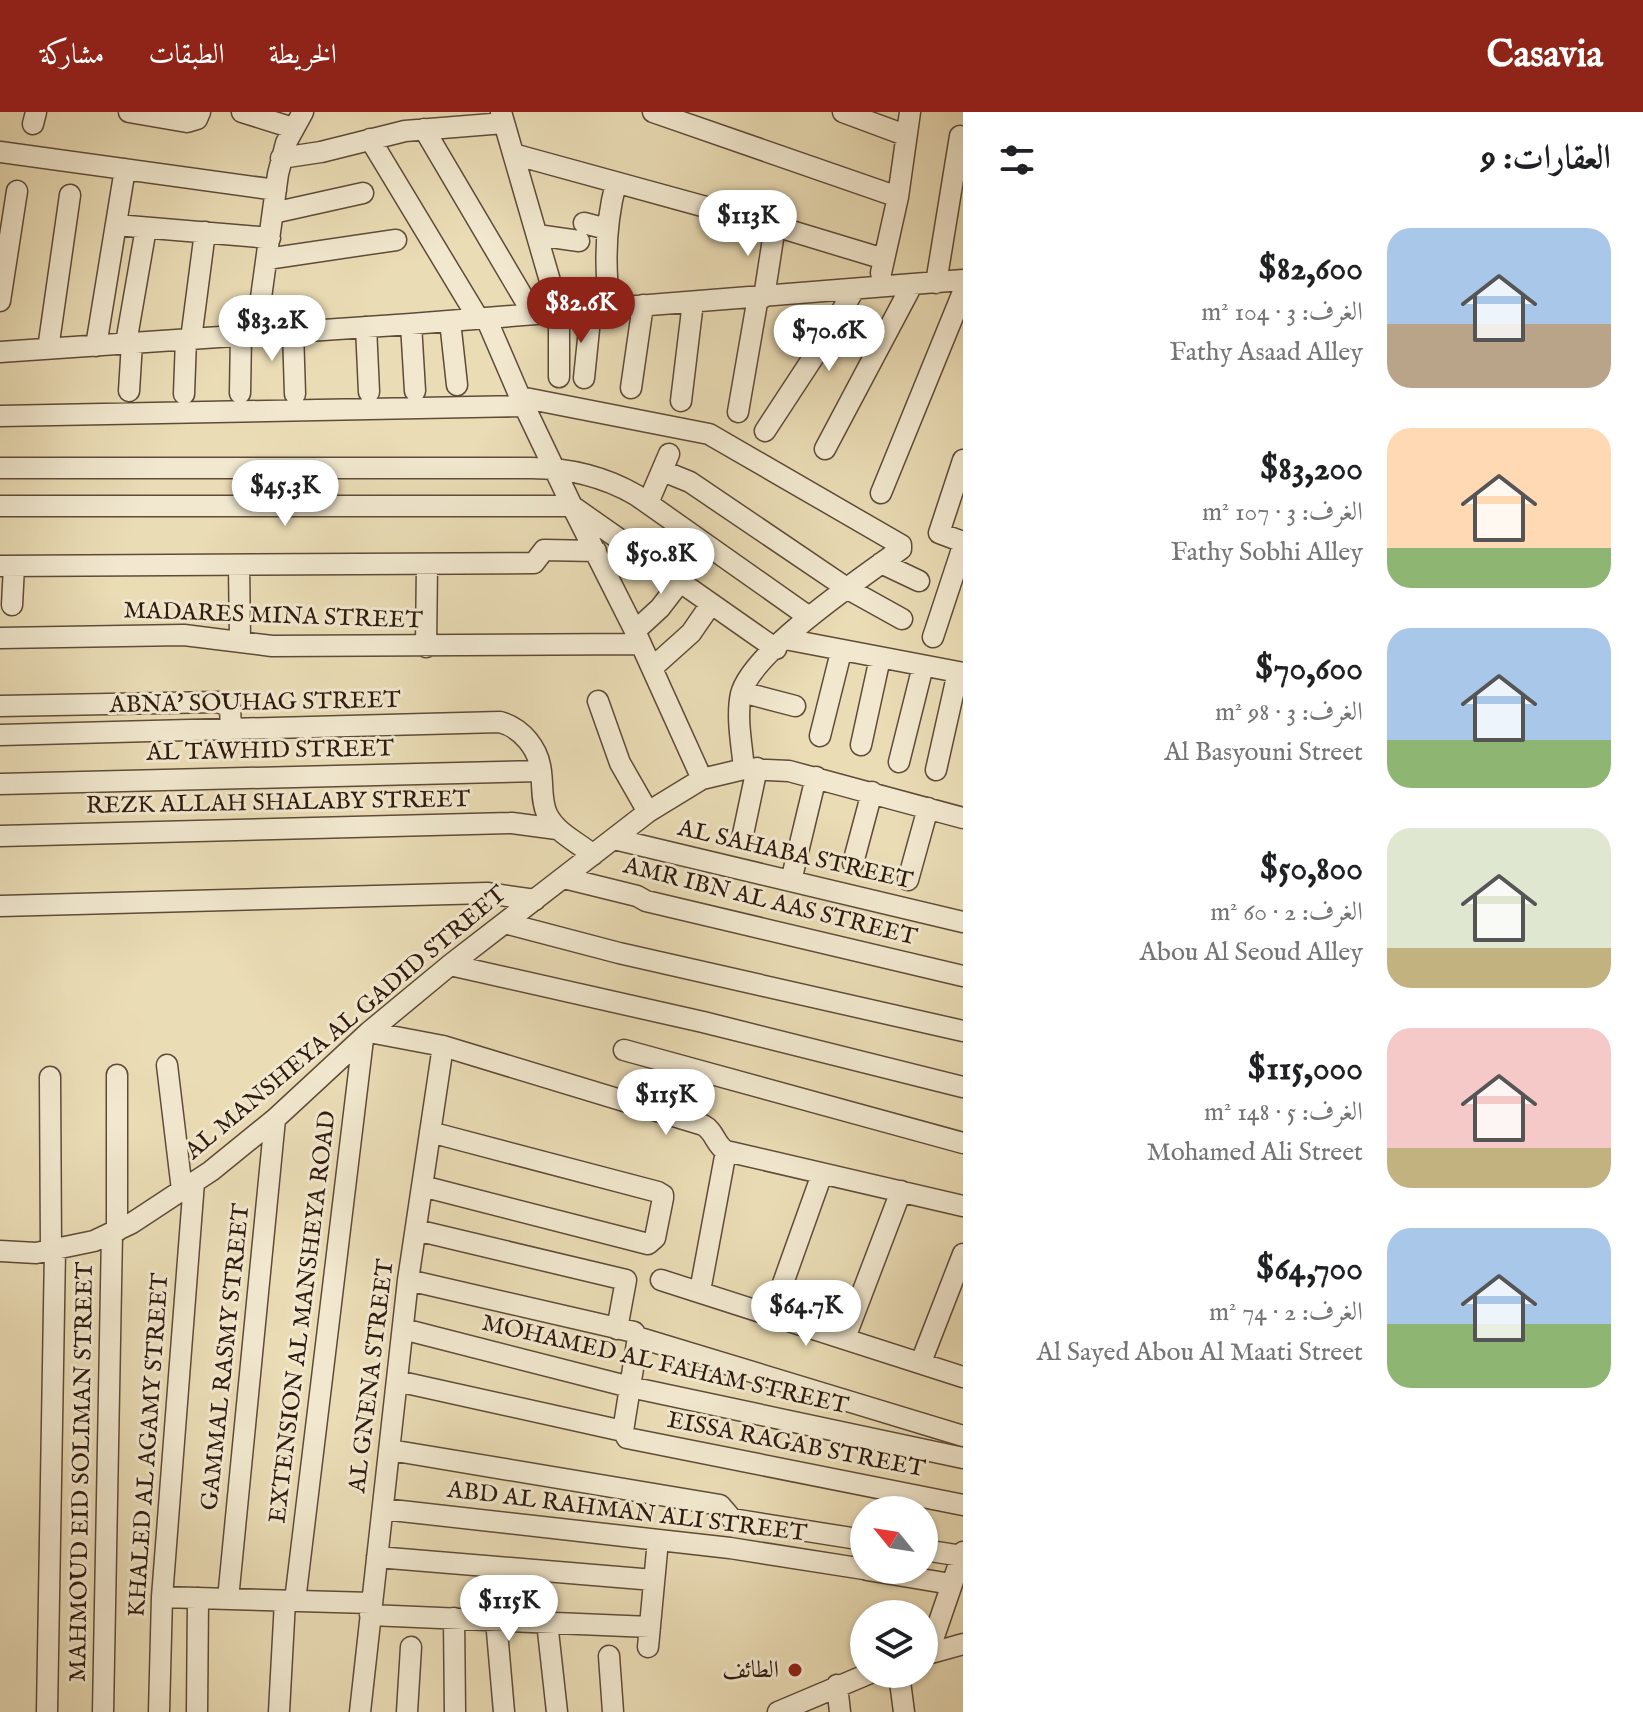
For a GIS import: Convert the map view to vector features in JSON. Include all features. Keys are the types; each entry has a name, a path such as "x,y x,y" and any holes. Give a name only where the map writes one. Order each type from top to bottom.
{"street":[{"path":"653,112 898,197"},
{"path":"843,112 905,135"},
{"path":"878,288 898,197 910,112"},
{"path":"138,113 196,117"},
{"path":"240,393 248,334 267,259 281,158 298,120 247,113"},
{"path":"281,158 424,129 503,118 559,312 559,377"},
{"path":"424,129 533,314"},
{"path":"936,283 960,136"},
{"path":"370,139 482,318 638,637 702,779"},
{"path":"0,152 276,190"},
{"path":"513,154 884,259"},
{"path":"96,346 125,169"},
{"path":"584,378 600,309 606,269 607,229 616,183"},
{"path":"0,301 17,191"},
{"path":"273,213 363,193"},
{"path":"48,349 70,195"},
{"path":"116,225 270,238"},
{"path":"738,412 775,226"},
{"path":"129,391 129,343 146,228"},
{"path":"537,235 607,229"},
{"path":"184,394 188,339 205,232"},
{"path":"267,259 396,240"},
{"path":"0,352 411,324 963,280"},
{"path":"825,449 912,285"},
{"path":"765,431 854,290"},
{"path":"881,493 963,292"},
{"path":"681,401 693,302"},
{"path":"631,388 643,305"},
{"path":"450,321 457,385"},
{"path":"411,324 415,391"},
{"path":"366,327 369,392"},
{"path":"293,331 295,394"},
{"path":"0,416 522,401 709,434 901,545 901,549 809,617 754,670 742,692 740,705 750,768 742,839"},
{"path":"933,637 962,550 939,533 963,460"},
{"path":"648,503 666,462 690,482 848,589 902,619"},
{"path":"0,468 554,469 608,481 648,503 809,617"},
{"path":"0,506 572,506 711,604 780,644 961,673 936,770"},
{"path":"12,605 7,566 534,563 544,550 596,551"},
{"path":"881,563 919,581"},
{"path":"426,647 427,564"},
{"path":"239,565 240,641"},
{"path":"638,637 680,582"},
{"path":"652,668 691,633 711,604"},
{"path":"941,612 963,616"},
{"name":"MADARES MINA STREET","path":"0,638 184,635 272,646 426,647 638,637"},
{"path":"820,736 841,652"},
{"path":"861,745 880,658"},
{"path":"899,762 923,666"},
{"path":"742,692 795,706"},
{"path":"598,701 620,763 648,812"},
{"path":"0,706 218,702 230,707 231,730"},
{"name":"ABNA' SOUHAG STREET","path":"0,735 500,722 510,725 526,739 541,771"},
{"path":"750,768 816,777 963,818"},
{"name":"AL MANSHEYA AL GADID STREET","path":"0,1251 53,1251 75,1247 115,1232 188,1186 275,1119 450,965 648,812 702,779 750,768"},
{"path":"541,771 547,814 557,829 593,855"},
{"name":"AL TAWHID STREET","path":"0,784 541,771"},
{"path":"791,881 816,777"},
{"path":"853,863 872,792"},
{"path":"908,880 928,808"},
{"name":"REZK ALLAH SHALABY STREET","path":"0,836 512,823 557,829"},
{"name":"AL SAHABA STREET","path":"614,839 963,922"},
{"name":"AMR IBN AL AAS STREET","path":"564,878 637,896 648,902 963,976"},
{"path":"0,906 487,893 535,900"},
{"path":"505,923 619,953 963,1031"},
{"path":"450,965 963,1087"},
{"path":"366,1036 443,1046 703,1125 713,1132 726,1151 963,1206"},
{"name":"EXTENSION AL MANSHEYA ROAD","path":"279,1712 290,1601 366,1036"},
{"name":"AL GNENA STREET","path":"360,1712 408,1280 443,1046"},
{"path":"624,1050 963,1143"},
{"name":"KHALED AL AGAMY STREET","path":"159,1712 162,1597 188,1186 167,1065"},
{"name":"MAHMOUD EID SOLIMAN STREET","path":"103,1712 117,1075"},
{"path":"47,1712 53,1251 50,1077"},
{"name":"GAMMAL RASMY STREET","path":"228,1599 275,1119"},
{"path":"422,1186 651,1244 663,1198 662,1193 430,1132"},
{"path":"700,1291 726,1151"},
{"path":"772,1314 822,1174"},
{"path":"845,1338 901,1191"},
{"path":"416,1230 626,1280 617,1329"},
{"path":"921,1362 963,1254"},
{"path":"408,1280 635,1333 638,1337 963,1436"},
{"path":"661,1280 963,1377"},
{"name":"MOHAMED AL FAHAM STREET","path":"403,1329 630,1387 963,1458"},
{"path":"623,1431 638,1337"},
{"name":"EISSA RAGAB STREET","path":"397,1381 623,1431 627,1438 963,1505"},
{"path":"390,1450 702,1502 722,1506 732,1519 850,1538"},
{"name":"ABD AL RAHMAN ALI STREET","path":"383,1509 730,1548 850,1567"},
{"path":"162,1597 290,1601 454,1618 547,1622 649,1637 658,1540"},
{"path":"938,1551 962,1554 938,1620"},
{"path":"377,1557 654,1580"},
{"name":"ABD AL RAHMAN ALI STREET","path":"938,1582 951,1584"},
{"path":"197,1712 198,1598"},
{"path":"454,1618 455,1712"},
{"path":"496,1620 504,1712"},
{"path":"547,1622 557,1712"},
{"path":"938,1651 963,1644"},
{"path":"407,1712 411,1647"},
{"path":"609,1656 613,1712"},
{"path":"782,1711 850,1680"},
{"path":"837,1685 840,1712"},
{"path":"901,1688 904,1712"}],"place":[{"name":"الطائف","path":"795,1670"}]}
